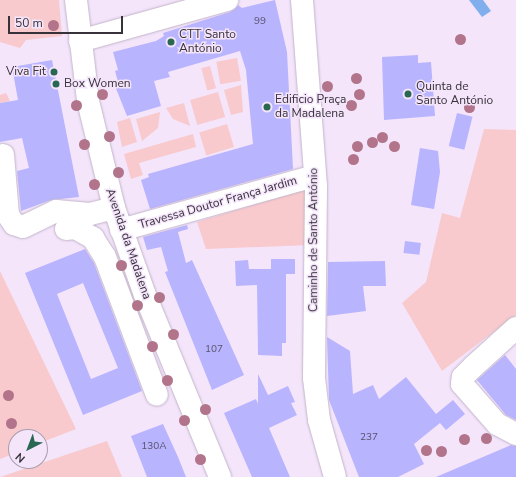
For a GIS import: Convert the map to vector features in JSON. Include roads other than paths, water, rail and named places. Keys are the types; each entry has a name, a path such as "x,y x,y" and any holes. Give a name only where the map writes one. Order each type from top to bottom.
{"street":[{"name":"Avenida da Madalena","path":"76,0 80,41 92,122 114,208 125,240 220,477"},
{"path":"80,41 227,0"},
{"name":"Caminho de Santo António","path":"302,0 315,176 314,378 319,420 335,477"},
{"path":"3,155 8,215 14,224 23,227 56,211 90,214 114,208"},
{"name":"Travessa Doutor França Jardim","path":"105,257 125,240 315,176"},
{"path":"66,229 75,228 93,238 105,257 157,395"},
{"path":"516,328 463,377 462,384 497,424 516,434"}],"water":[{"path":"469,0 483,0 491,11 482,17"}],"place":[{"name":"CTT Santo António","path":"171,42"},
{"name":"Viva Fit","path":"54,72"},
{"name":"Box Women","path":"56,84"},
{"name":"Quinta de Santo António","path":"408,94"},
{"name":"Edificio Praça da Madalena","path":"267,107"}]}
